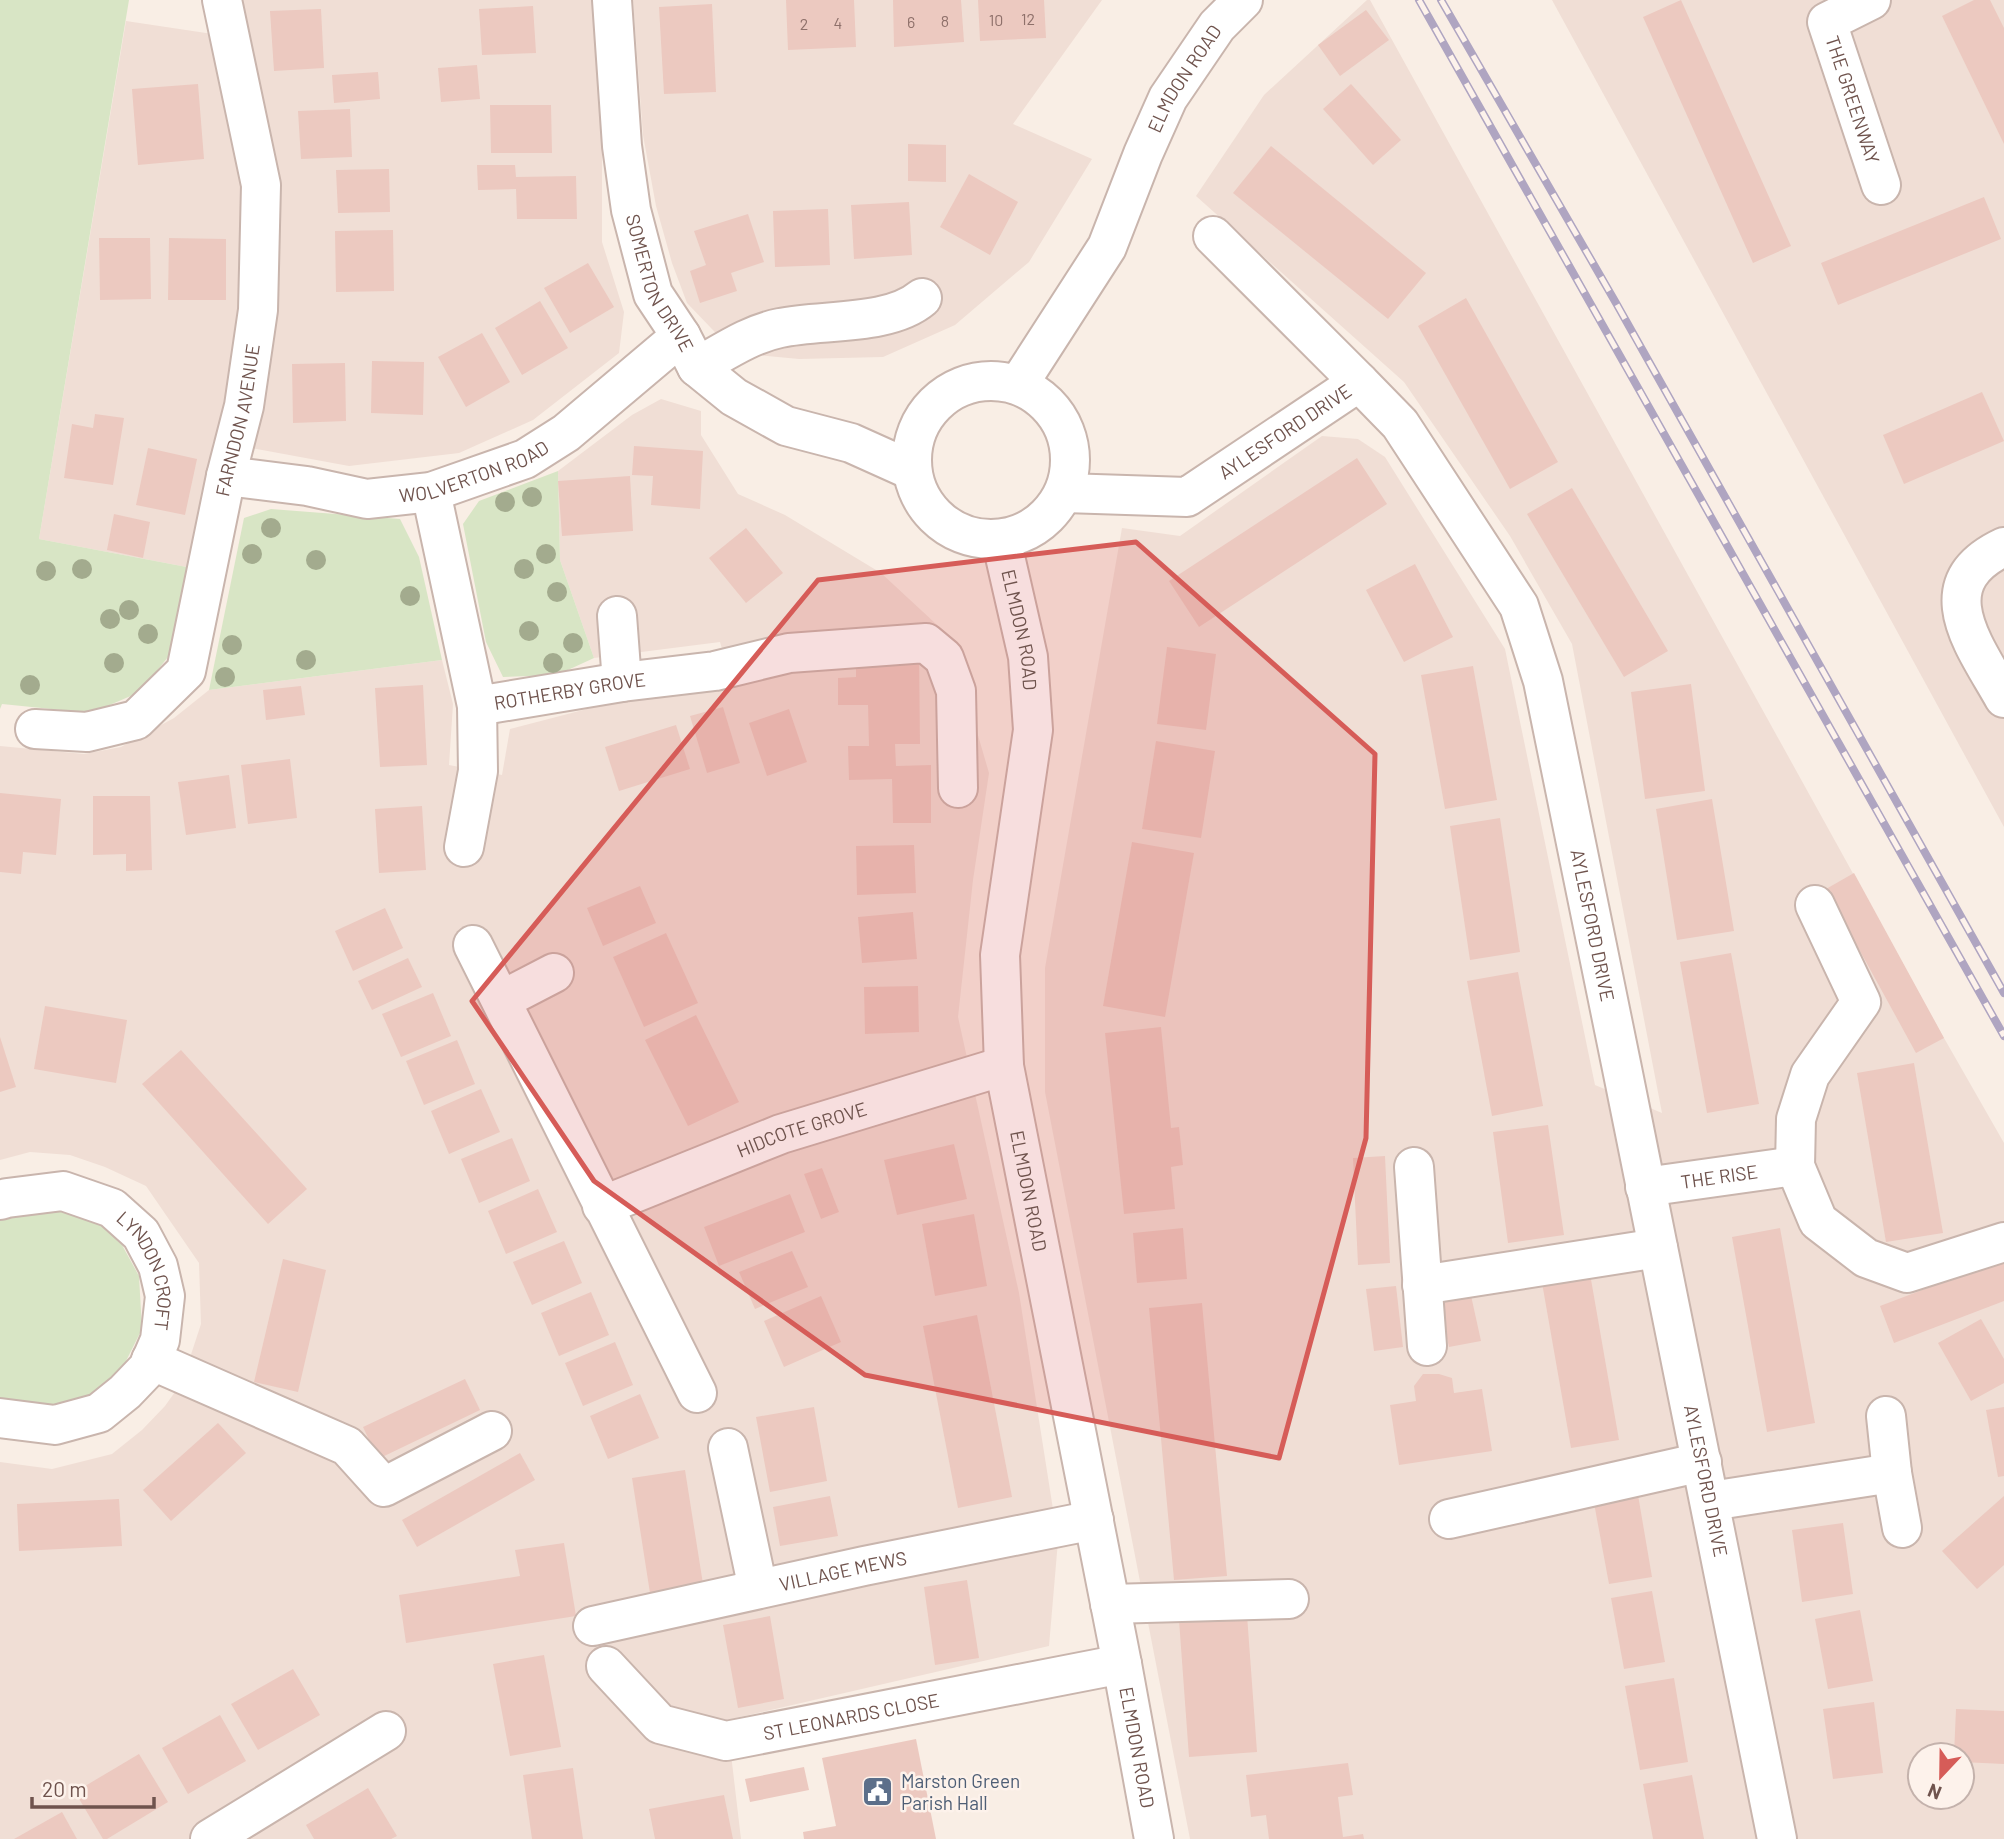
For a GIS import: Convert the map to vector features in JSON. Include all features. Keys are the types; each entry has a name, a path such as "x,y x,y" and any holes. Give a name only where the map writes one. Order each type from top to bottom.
{"street":[{"name":"FARNDON AVENUE","path":"35,729 87,732 136,720 186,671 226,476 244,406 258,310 261,185 222,0"},
{"name":"SOMERTON DRIVE","path":"612,0 622,146 631,211 653,294 689,352 734,397 786,426 851,443 911,470"},
{"name":"ELMDON ROAD","path":"1018,386 1107,247 1168,98 1217,26 1243,0"},
{"name":"THE GREENWAY","path":"1871,0 1827,22 1881,185"},
{"path":"1213,236 1359,383"},
{"name":"WOLVERTON ROAD","path":"226,476 307,486 368,499 430,492 526,459 689,352 782,327 894,313 914,305 922,298"},
{"path":"997,381 1018,386 1050,407 1067,435 1071,470 1065,493 1049,516 1028,532 1001,539 961,535 933,516 918,493 911,470 914,439 931,407 953,390 969,383 997,381"},
{"name":"AYLESFORD DRIVE","path":"1065,493 1187,497 1359,383 1400,424 1519,606 1543,681 1711,1501 1777,1839"},
{"name":"ROTHERBY GROVE","path":"430,492 477,706 622,682 715,671 789,653 926,643 944,658 956,691 958,788"},
{"name":"ELMDON ROAD","path":"1001,539 1028,657 1033,730 1000,955 1004,1066 1154,1839"},
{"path":"2004,547 1989,554 1975,566 1965,582 1961,600 1962,618 1969,636 2004,698"},
{"path":"617,616 622,682"},
{"path":"464,847 478,771 477,706"},
{"path":"1815,905 1861,1002 1810,1075 1796,1119 1795,1167 1818,1221 1866,1258 1907,1273 2004,1242"},
{"path":"473,945 697,1393"},
{"path":"502,1000 554,973"},
{"name":"HIDCOTE GROVE","path":"602,1206 781,1134 1004,1066"},
{"path":"1414,1167 1427,1346"},
{"name":"THE RISE","path":"1645,1187 1795,1167"},
{"name":"LYNDON CROFT","path":"0,1200 63,1191 112,1208 141,1234 158,1266 165,1296 160,1339 148,1368 125,1392 99,1413 55,1425 0,1418"},
{"path":"1422,1285 1658,1248"},
{"path":"151,1360 348,1446 384,1487 492,1431"},
{"path":"1886,1416 1892,1473 1902,1528"},
{"path":"728,1448 758,1589"},
{"path":"1449,1519 1702,1462"},
{"path":"1711,1501 1892,1473"},
{"name":"VILLAGE MEWS","path":"593,1626 877,1563 1094,1520"},
{"path":"1110,1604 1289,1599"},
{"name":"ST LEONARDS CLOSE","path":"606,1666 660,1724 726,1741 1122,1664"},
{"path":"210,1839 386,1731"}],"highlighted area":[{"path":"1136,542 1375,754 1366,1138 1279,1458 865,1375 594,1181 472,1001 818,580"}],"shaded area":[{"path":"241,0 592,0 602,147 602,242 624,312 619,353 533,420 459,453 349,466 213,441 206,504 192,568 39,539 126,21 246,39"},
{"path":"633,0 1102,0 1013,124 1092,159 1029,262 955,325 883,357 799,359 735,353 687,303 672,263 656,206 643,135"},
{"path":"1370,0 2004,1143 2004,1839 1190,1839 1045,1092 1045,968 1122,528 1180,536 1322,436 1358,439 1385,457 1505,649 1595,1085 1662,1113 1572,644 1510,536 1404,382 1196,196 1264,95"},
{"path":"1552,0 2004,0 2004,827"},
{"path":"661,399 701,411 701,435 738,494 785,515 881,573 949,636 989,773 973,880 958,1017 1019,1293 1058,1541 1049,1646 727,1720 741,1839 0,1839 0,1462 52,1469 112,1454 142,1430 165,1406 182,1382 201,1324 199,1263 146,1186 105,1167 70,1155 30,1152 0,1160 0,746 84,754 121,747 174,718 209,690 442,660 453,704 449,765 502,775 510,729 610,703 732,682 720,642 594,658 560,560 558,471 632,415"}],"green space":[{"path":"0,0 129,0 39,539 192,568 168,657 140,692 91,713 2,704 0,709"},
{"path":"558,471 560,560 594,658 557,675 503,677 486,642 463,524 479,501"},
{"path":"271,509 400,519 419,557 442,660 209,690 244,518"},
{"path":"64,1209 98,1222 122,1245 139,1276 142,1329 119,1375 91,1397 66,1407 6,1402 0,1398 0,1218"}],"building":[{"path":"786,0 854,0 856,47 788,50"},
{"path":"893,0 961,0 964,42 894,47"},
{"path":"978,0 1044,0 1046,38 980,41"},
{"path":"1681,0 1791,246 1753,263 1643,17"},
{"path":"1974,0 1990,0 2004,28 2004,144 1942,16"},
{"path":"712,4 716,92 664,94 659,7"},
{"path":"533,6 536,53 482,55 479,9"},
{"path":"321,9 324,68 274,71 270,11"},
{"path":"1366,10 1389,40 1340,76 1318,45"},
{"path":"477,65 480,99 441,102 438,68"},
{"path":"378,72 380,99 334,103 332,75"},
{"path":"198,84 204,159 138,165 132,89"},
{"path":"1351,84 1401,140 1373,165 1323,109"},
{"path":"490,105 551,105 552,153 491,153"},
{"path":"350,109 352,157 301,159 298,111"},
{"path":"908,144 946,145 946,182 908,181"},
{"path":"1271,146 1426,273 1388,319 1233,193"},
{"path":"477,165 515,165 516,177 576,176 577,219 517,219 516,189 478,190"},
{"path":"389,169 390,212 338,213 336,170"},
{"path":"969,174 1018,202 990,255 940,227"},
{"path":"1984,197 2001,239 1838,305 1821,263"},
{"path":"909,202 912,255 854,259 851,205"},
{"path":"828,209 830,265 775,267 773,211"},
{"path":"748,214 764,262 731,273 737,291 700,303 690,271 706,265 694,231"},
{"path":"393,230 394,291 336,292 335,231"},
{"path":"99,238 150,238 151,299 100,300"},
{"path":"169,238 226,239 226,300 168,300"},
{"path":"588,263 614,307 570,333 544,288"},
{"path":"1466,298 1558,462 1510,489 1418,326"},
{"path":"540,301 568,348 522,375 495,328"},
{"path":"482,333 510,382 466,407 438,357"},
{"path":"372,361 424,362 423,415 371,413"},
{"path":"345,363 346,421 293,423 292,364"},
{"path":"1982,392 2004,441 1904,484 1883,435"},
{"path":"95,414 124,418 113,485 64,478 72,424 93,428"},
{"path":"634,446 703,451 700,509 651,505 653,476 632,475"},
{"path":"148,448 197,459 185,515 136,505"},
{"path":"1357,458 1387,504 1199,627 1169,581"},
{"path":"630,476 633,531 562,536 558,481"},
{"path":"1572,488 1668,651 1624,677 1527,514"},
{"path":"114,514 150,522 143,558 107,550"},
{"path":"746,528 783,573 746,603 709,558"},
{"path":"1415,564 1453,637 1404,662 1366,590"},
{"path":"1167,647 1216,654 1206,730 1157,724"},
{"path":"919,649 920,744 895,744 896,766 931,765 931,823 893,823 892,779 849,780 848,746 869,746 868,705 838,705 838,678 856,677 856,650"},
{"path":"1473,666 1497,800 1445,809 1421,675"},
{"path":"1691,684 1705,791 1645,799 1631,692"},
{"path":"423,685 427,765 380,767 375,688"},
{"path":"301,686 305,715 266,720 263,690"},
{"path":"723,707 740,763 707,773 690,716"},
{"path":"789,709 807,762 767,776 749,723"},
{"path":"676,725 690,769 619,791 605,747"},
{"path":"1156,741 1215,751 1201,838 1142,829"},
{"path":"290,759 297,818 248,824 241,765"},
{"path":"229,775 236,828 186,835 178,782"},
{"path":"0,793 61,799 56,855 23,852 21,874 0,872"},
{"path":"93,796 150,796 152,870 126,871 126,854 93,855"},
{"path":"1712,799 1734,931 1677,940 1656,809"},
{"path":"422,806 426,870 379,873 375,809"},
{"path":"1500,818 1520,952 1470,960 1450,826"},
{"path":"1132,842 1194,853 1165,1017 1103,1006"},
{"path":"914,845 916,893 857,895 856,846"},
{"path":"1854,873 1944,1038 1916,1053 1826,889"},
{"path":"640,886 656,923 603,946 587,908"},
{"path":"385,908 403,948 353,971 335,931"},
{"path":"913,912 917,959 862,963 858,917"},
{"path":"666,933 698,1003 644,1027 613,957"},
{"path":"1731,953 1759,1104 1707,1113 1680,962"},
{"path":"408,958 422,987 372,1010 358,981"},
{"path":"1518,972 1543,1106 1492,1116 1467,981"},
{"path":"918,986 919,1032 865,1034 864,987"},
{"path":"433,993 451,1036 401,1057 382,1014"},
{"path":"45,1006 127,1020 116,1083 34,1069"},
{"path":"696,1015 739,1102 688,1126 645,1040"},
{"path":"1161,1027 1171,1128 1179,1127 1183,1165 1171,1167 1175,1209 1124,1214 1105,1033"},
{"path":"0,1037 16,1087 0,1092"},
{"path":"457,1040 475,1084 424,1105 406,1061"},
{"path":"181,1050 307,1189 268,1224 142,1084"},
{"path":"1914,1063 1943,1233 1886,1242 1857,1073"},
{"path":"481,1089 500,1132 449,1154 431,1111"},
{"path":"1548,1125 1564,1235 1508,1243 1493,1132"},
{"path":"512,1138 530,1181 479,1203 461,1159"},
{"path":"954,1144 967,1199 897,1215 884,1160"},
{"path":"1385,1156 1390,1263 1358,1265 1353,1158"},
{"path":"822,1168 839,1212 821,1219 804,1174"},
{"path":"538,1189 557,1232 506,1254 488,1211"},
{"path":"790,1194 805,1232 719,1266 704,1227"},
{"path":"974,1214 987,1286 935,1296 922,1224"},
{"path":"1183,1228 1187,1279 1137,1283 1133,1233"},
{"path":"1780,1228 1815,1423 1767,1432 1732,1237"},
{"path":"564,1241 582,1283 532,1305 513,1262"},
{"path":"792,1251 808,1287 755,1309 739,1272"},
{"path":"283,1259 326,1270 298,1392 254,1382"},
{"path":"2004,1259 2004,1301 1894,1343 1880,1306"},
{"path":"1589,1268 1619,1440 1571,1448 1541,1277"},
{"path":"1396,1286 1403,1347 1374,1351 1366,1289"},
{"path":"1470,1291 1481,1341 1449,1347 1438,1298"},
{"path":"591,1292 609,1335 559,1356 541,1313"},
{"path":"821,1296 841,1342 784,1367 764,1321"},
{"path":"1202,1303 1227,1576 1174,1580 1149,1308"},
{"path":"977,1315 1012,1497 958,1508 923,1326"},
{"path":"1981,1319 2004,1359 2004,1383 1971,1401 1938,1343"},
{"path":"615,1342 633,1385 583,1406 565,1363"},
{"path":"1423,1374 1439,1374 1452,1378 1454,1393 1482,1389 1492,1451 1399,1465 1390,1405 1416,1401 1414,1386"},
{"path":"465,1379 480,1410 378,1459 363,1427"},
{"path":"640,1394 659,1438 608,1459 590,1416"},
{"path":"814,1407 827,1481 770,1492 756,1417"},
{"path":"2004,1407 2004,1476 1998,1477 1986,1410"},
{"path":"218,1423 246,1453 171,1521 143,1490"},
{"path":"520,1453 535,1480 417,1547 402,1520"},
{"path":"685,1470 703,1584 650,1593 632,1478"},
{"path":"1638,1495 1652,1577 1609,1584 1594,1503"},
{"path":"830,1496 838,1536 780,1546 773,1507"},
{"path":"2004,1496 2004,1565 1977,1589 1942,1551"},
{"path":"119,1499 122,1546 19,1551 17,1504"},
{"path":"1843,1523 1853,1594 1802,1602 1792,1530"},
{"path":"564,1543 576,1616 406,1643 399,1595 520,1576 515,1550"},
{"path":"967,1580 979,1658 935,1665 924,1587"},
{"path":"1652,1591 1665,1662 1624,1669 1611,1598"},
{"path":"1860,1610 1873,1681 1828,1689 1815,1619"},
{"path":"1247,1615 1257,1752 1189,1757 1179,1620"},
{"path":"770,1616 784,1699 738,1708 723,1625"},
{"path":"544,1655 561,1747 510,1756 493,1664"},
{"path":"293,1669 320,1715 258,1750 231,1704"},
{"path":"1674,1678 1688,1762 1640,1770 1625,1686"},
{"path":"1874,1702 1883,1773 1833,1779 1823,1709"},
{"path":"1956,1709 2004,1711 2004,1764 1976,1763 1976,1741 1955,1741"},
{"path":"220,1715 246,1761 188,1794 162,1748"},
{"name":"Marston Green Parish Hall","path":"916,1739 936,1839 804,1839 803,1832 836,1826 822,1758"},
{"path":"139,1754 168,1802 103,1839 75,1792"},
{"path":"1348,1763 1353,1795 1338,1797 1343,1837 1363,1834 1364,1839 1269,1839 1266,1815 1251,1817 1246,1775"},
{"path":"804,1767 809,1790 750,1802 745,1779"},
{"path":"573,1768 583,1839 532,1839 523,1775"},
{"path":"1692,1775 1704,1839 1653,1839 1643,1784"},
{"path":"368,1788 397,1836 391,1839 314,1839 306,1825"},
{"path":"724,1795 733,1839 655,1839 649,1809"},
{"path":"62,1812 77,1839 14,1839"}],"railway":[{"path":"1419,0 2004,1036"},
{"path":"1441,0 1616,303 2004,993"}],"place":[{"name":"Marston Green Parish Hall","path":"878,1792"}]}
